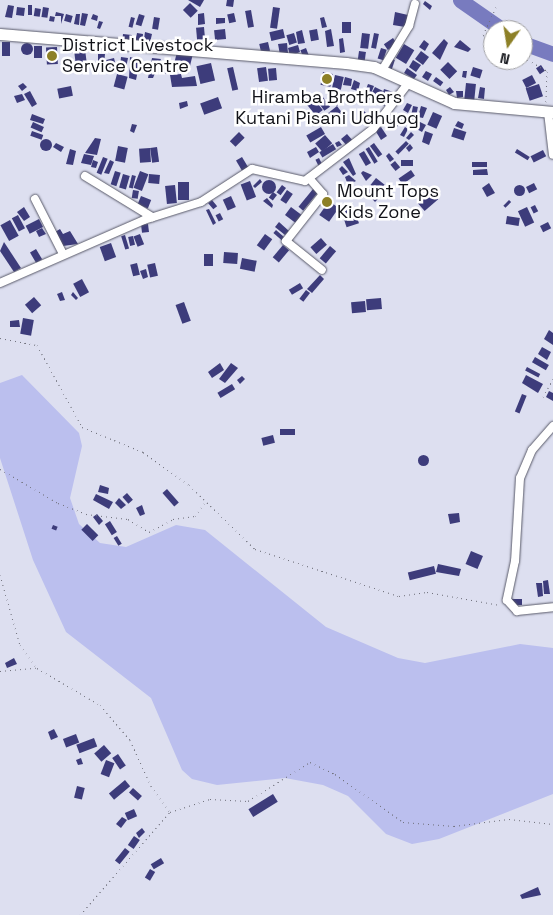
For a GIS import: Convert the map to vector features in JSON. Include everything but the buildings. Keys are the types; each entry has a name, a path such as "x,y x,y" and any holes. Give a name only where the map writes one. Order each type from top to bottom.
{"main road":[{"path":"0,34 335,61 382,70 454,103 549,112"}],"street":[{"path":"382,70 409,26 415,4"},
{"path":"0,283 63,254 152,217 201,202 252,169 293,181 310,178 373,129 409,82"},
{"path":"549,112 553,155"},
{"path":"85,176 152,217"},
{"path":"310,178 323,194 286,241 322,270"},
{"path":"35,199 63,254"},
{"path":"553,426 532,450 520,478 515,561 507,600 515,610 553,607"}],"path":[{"path":"490,20 497,5"},
{"path":"533,63 547,71 549,112"},
{"path":"0,338 37,345 82,427 131,445 206,501 255,549 399,596 427,592 483,599 515,610"},
{"path":"543,397 553,379"},
{"path":"0,469 58,503 86,514 128,519 149,532 173,519 196,516 206,501"},
{"path":"0,575 20,645 37,668 100,705 130,740 151,786 170,812"},
{"path":"0,671 37,668"},
{"path":"80,915 170,812 210,799 248,801 310,762 336,774 404,822 454,826 509,819 553,824"}],"shaded area":[{"path":"22,375 79,433 82,446 70,498 79,524 100,543 126,547 176,525 205,530 326,627 398,658 425,663 520,644 553,648 553,794 439,839 412,844 386,834 348,796 323,785 285,778 217,785 192,779 182,770 151,698 66,632 33,560 0,458 0,383"}],"waterway":[{"path":"460,0 489,20"},
{"path":"533,47 553,54"}],"place":[{"name":"District Livestock Service Centre","path":"52,56"},
{"name":"Hiramba Brothers Kutani Pisani Udhyog","path":"327,79"},
{"name":"Mount Tops Kids Zone","path":"327,202"}]}
